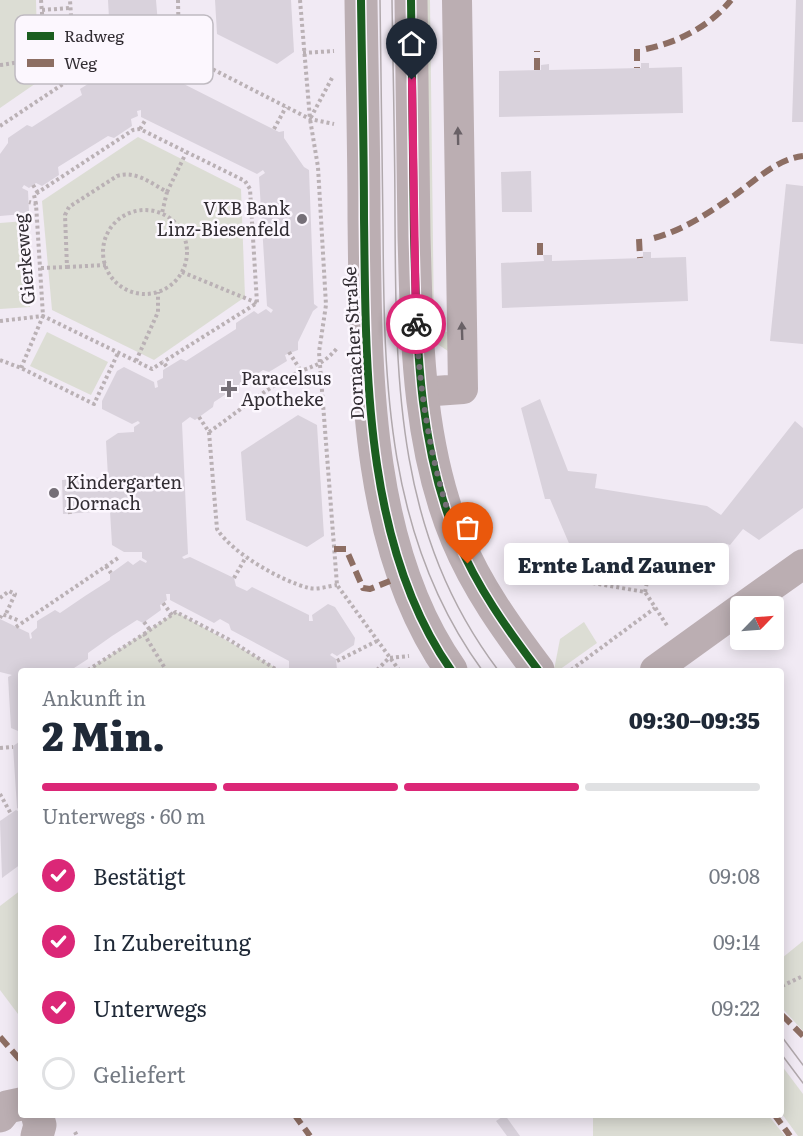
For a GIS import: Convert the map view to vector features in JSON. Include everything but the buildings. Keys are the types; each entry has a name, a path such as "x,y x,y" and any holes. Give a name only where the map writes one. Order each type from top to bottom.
{"street":[{"name":"Dornacher Straße","path":"361,0 365,331 376,459 385,506 405,580 427,632 450,668"},
{"path":"411,0 416,324 421,392 439,483 457,538 496,612 537,668"},
{"path":"421,392 463,389 457,0"},
{"path":"758,596 803,564"},
{"path":"658,668 730,616"},
{"path":"0,1116 7,1107 18,1111"},
{"path":"34,1118 49,1124"}],"path":[{"path":"42,0 42,15"},
{"path":"70,0 71,15"},
{"path":"178,0 178,15"},
{"path":"300,0 310,120 318,166 326,305 320,366 337,585 397,668"},
{"path":"42,10 70,8"},
{"path":"303,53 321,52"},
{"path":"0,65 15,62"},
{"path":"213,69 310,120 335,125"},
{"path":"310,120 336,70"},
{"path":"0,126 63,84"},
{"path":"274,129 286,107"},
{"path":"140,129 146,119"},
{"path":"36,204 34,195 133,130 140,129 245,181 249,189 257,303"},
{"path":"162,213 167,192 186,153"},
{"path":"67,267 65,215 69,207 125,173 135,175 167,192"},
{"path":"33,185 38,193"},
{"path":"148,210 162,213 174,221 187,245 187,259 182,272 173,283 158,292 140,293 129,290 111,276 106,265 104,252 106,238 112,226 122,217 135,211 148,210"},
{"path":"41,268 106,265"},
{"path":"182,272 257,303"},
{"path":"136,361 158,312 158,292"},
{"path":"44,316 152,369 257,303"},
{"path":"289,352 301,371"},
{"path":"0,360 94,404 118,353"},
{"path":"209,432 286,378 320,366 330,357"},
{"path":"163,362 167,367"},
{"path":"200,417 209,432 217,529 224,541 246,557 311,588 337,585"},
{"path":"67,488 70,513"},
{"path":"234,578 246,557"},
{"path":"16,627 20,621 118,558"},
{"path":"106,566 111,573"},
{"path":"649,572 645,592 670,630"},
{"path":"563,578 645,592"},
{"path":"0,598 9,591 15,594 2,617 20,621"},
{"path":"163,603 172,615"},
{"path":"573,668 655,608"},
{"path":"90,668 176,612 228,639 274,668"},
{"path":"144,622 150,630"},
{"path":"144,634 165,668"},
{"path":"337,662 377,641"},
{"path":"379,668 389,658 406,658"},
{"path":"0,748 13,747"},
{"path":"0,794 11,814"},
{"path":"784,985 803,976"}],"shaded area":[{"path":"0,0 36,0 36,15 15,15 15,84 35,84 0,108"},
{"path":"424,0 430,0 434,325 452,335 448,351 430,339"},
{"path":"138,137 241,189 245,297 154,360 52,310 42,201"},
{"path":"25,221 30,307 0,309 0,223"},
{"path":"47,332 108,362 91,395 30,366"},
{"path":"176,612 276,668 91,668"},
{"path":"584,622 597,643 562,668 554,668 560,639"},
{"path":"18,892 18,1014 0,990 0,906"},
{"path":"803,941 803,1031 784,1010 784,956"},
{"path":"784,1069 803,1094 803,1136 798,1136 784,1117"},
{"path":"593,1118 770,1118 785,1136 593,1136"}],"tram line":[{"path":"380,0 385,344 389,401 397,458 409,513 426,567 450,620 481,668"},
{"path":"392,0 397,338 408,454 420,510 439,564 464,618 497,668"},
{"path":"784,1040 803,1065"},
{"path":"784,1058 803,1083"}],"marked path":[{"path":"646,49 693,32 714,18 731,0"},
{"path":"637,49 637,68"},
{"path":"537,51 537,70"},
{"path":"654,238 696,220 784,161 803,156"},
{"path":"639,239 640,258"},
{"path":"540,243 540,261"},
{"path":"334,549 346,549 363,588 370,589 390,581"},
{"path":"784,1017 803,1036"},
{"path":"0,1037 18,1058"},
{"path":"297,1118 310,1136"},
{"path":"777,1118 790,1136"}],"cycle path":[{"path":"361,0 366,333 375,452 385,511 401,567 422,621 450,668"},
{"path":"411,0 416,313 422,390 434,466 444,503 465,557 493,607 537,668"}],"way so far":[{"path":"416,324 424,413 439,483 468,564"}],"place":[{"name":"VKB Bank Linz-Biesenfeld","path":"302,219"},
{"name":"Paracelsus Apotheke","path":"229,389"},
{"name":"Kindergarten Dornach","path":"54,493"},
{"name":"Ernte Land Zauner","path":"468,564"}],"route":[{"path":"412,80 416,324"}]}
